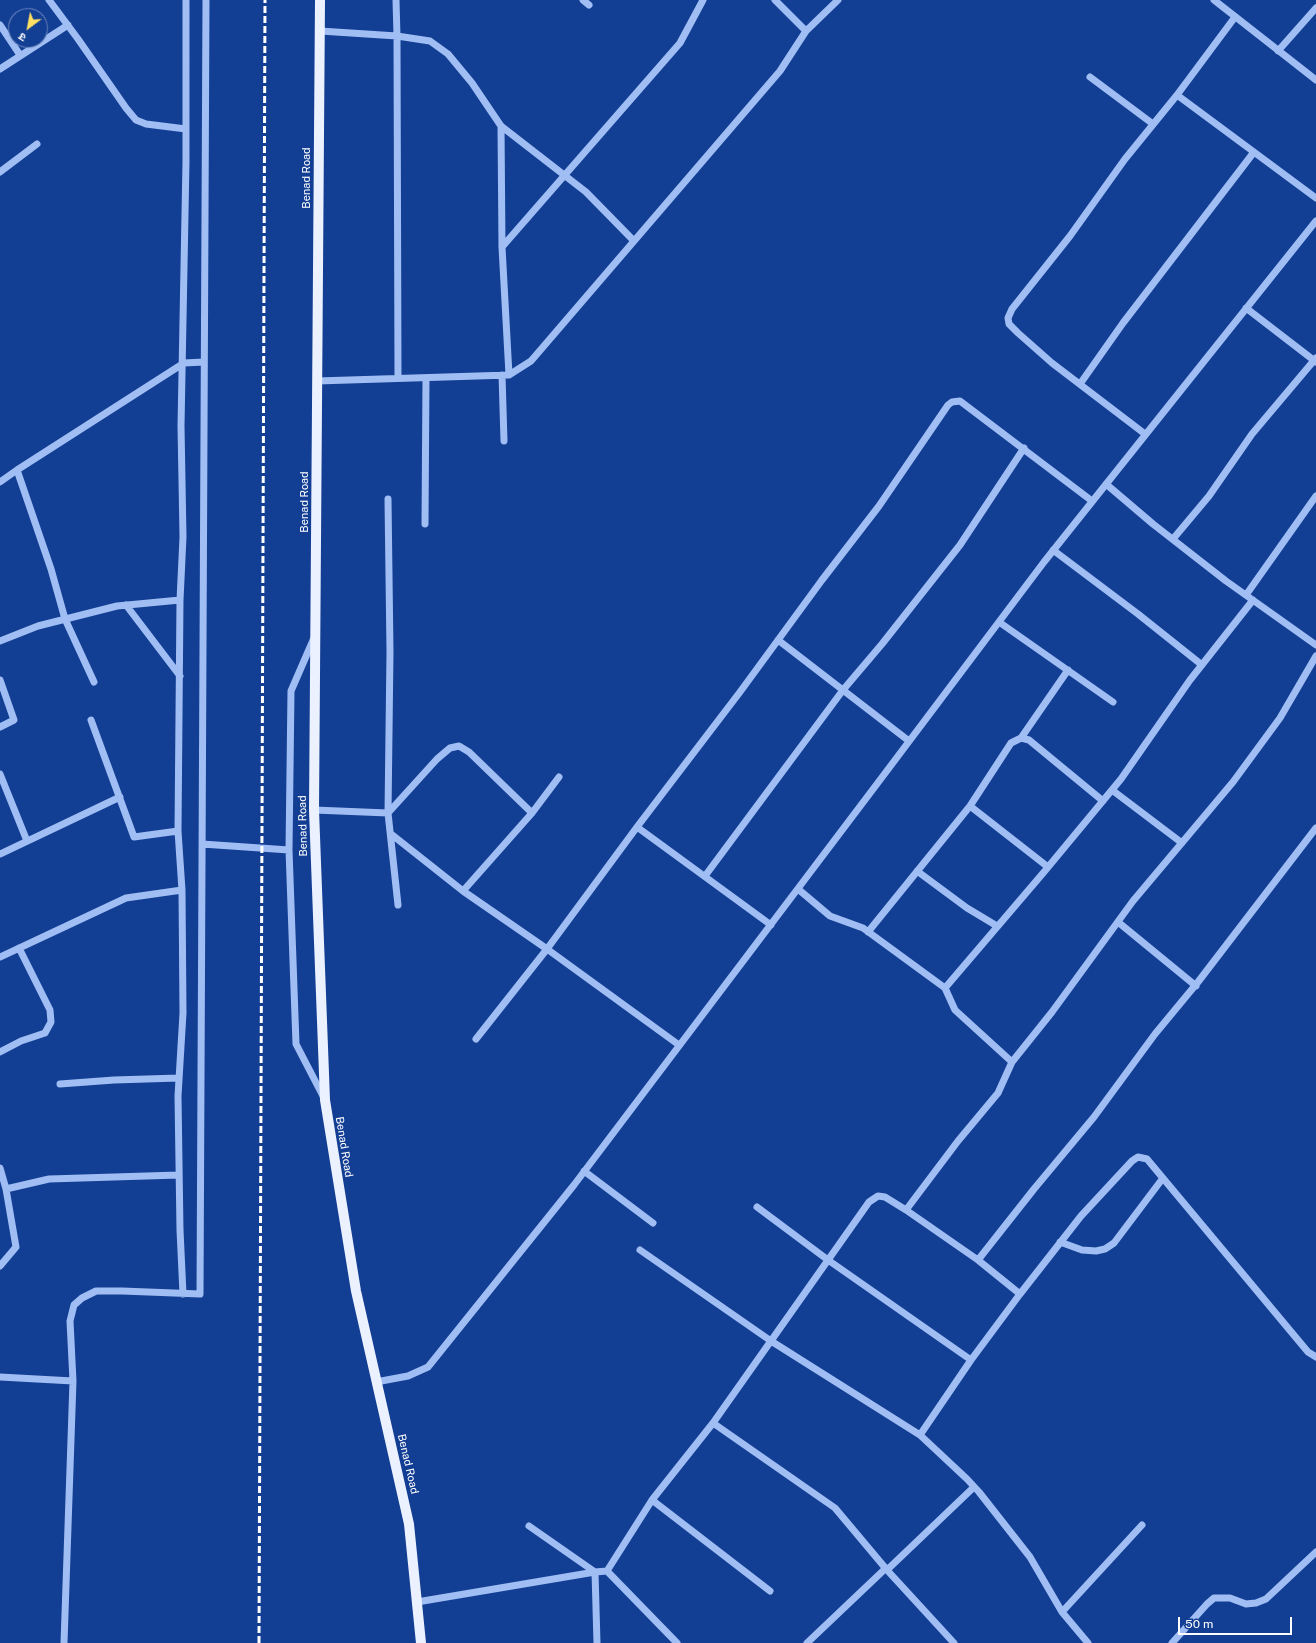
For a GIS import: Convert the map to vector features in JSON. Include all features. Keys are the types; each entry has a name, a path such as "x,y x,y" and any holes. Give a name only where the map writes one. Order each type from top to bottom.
{"main road":[{"name":"Benad Road","path":"320,0 314,810 325,1100 356,1291 409,1524 421,1643"}],"street":[{"path":"49,0 136,120 146,124 186,129"},
{"path":"184,1294 180,1230 179,1175 179,1078 183,1013 182,890 178,831 180,600 183,537 182,426 184,363 186,0"},
{"path":"64,1643 73,1381 70,1321 74,1305 82,1298 96,1291 200,1294 206,0"},
{"path":"396,0 398,378"},
{"path":"502,247 680,43 703,0"},
{"path":"775,0 806,31"},
{"path":"318,381 505,375 531,360 780,71 806,31 838,0"},
{"path":"1214,0 1316,80"},
{"path":"1278,51 1316,8"},
{"path":"1146,434 1052,363 1009,324 1008,318 1012,309 1070,236 1125,159 1177,95 1236,17"},
{"path":"0,25 20,55"},
{"path":"0,68 68,25"},
{"path":"320,31 397,36 430,41 448,54 472,83 501,126 586,192 634,241"},
{"path":"1090,77 1153,124"},
{"path":"1177,95 1316,198"},
{"path":"501,126 505,375 504,441"},
{"path":"0,172 37,144"},
{"path":"1080,384 1123,323 1254,152"},
{"path":"376,1382 408,1376 428,1366 584,1171 1053,550 1316,220"},
{"path":"1173,539 1209,496 1252,434 1315,360 1246,308"},
{"path":"0,482 184,363 204,362"},
{"path":"426,378 426,524"},
{"path":"476,1039 547,949 637,827 740,692 878,506 948,405 952,402 960,401 1092,500"},
{"path":"705,876 843,690 882,644 960,545 1024,448"},
{"path":"17,470 51,569 65,619 94,682"},
{"path":"1106,484 1173,539 1253,600 1316,645"},
{"path":"1246,594 1316,496"},
{"path":"388,499 390,652 388,813 398,905"},
{"path":"1053,550 1138,614 1202,665"},
{"path":"0,641 38,626 117,606 180,600"},
{"path":"945,988 1112,790 1202,665 1253,600"},
{"path":"126,605 180,676"},
{"path":"999,622 1114,702"},
{"path":"316,635 291,691 289,850 296,1044 325,1100"},
{"path":"778,640 909,741"},
{"path":"906,1210 958,1141 998,1093 1012,1062 1052,1012 1133,901 1232,782 1280,718 1316,656"},
{"path":"868,932 970,806 1011,743 1021,738 1068,670"},
{"path":"0,680 14,720 0,727"},
{"path":"91,720 134,837 178,831"},
{"path":"1021,738 1029,740 1103,801"},
{"path":"388,813 437,759 450,748 459,746 469,752 532,812"},
{"path":"0,774 27,841"},
{"path":"463,891 532,812 559,777"},
{"path":"1112,790 1182,843"},
{"path":"0,854 120,798"},
{"path":"970,806 1048,867"},
{"path":"314,810 388,813"},
{"path":"637,827 770,925"},
{"path":"978,1260 1094,1116 1155,1034 1196,986 1316,828"},
{"path":"391,834 463,891 547,949 679,1045"},
{"path":"202,844 289,850"},
{"path":"917,871 967,908 996,926"},
{"path":"798,889 830,916 862,928 945,988 955,1010 1012,1062"},
{"path":"0,957 126,898 182,890"},
{"path":"1118,922 1196,986"},
{"path":"0,1052 21,1041 45,1033 50,1022 50,1010 19,948"},
{"path":"60,1084 114,1080 179,1078"},
{"path":"920,1435 970,1360 1060,1242 1081,1216 1132,1161 1138,1157 1147,1159 1164,1178 1308,1352 1316,1357"},
{"path":"0,1168 6,1189 16,1247 0,1266"},
{"path":"584,1171 652,1223"},
{"path":"6,1189 49,1179 179,1175"},
{"path":"1060,1242 1082,1250 1096,1251 1105,1249 1114,1243 1164,1178"},
{"path":"607,1571 652,1500 713,1423 869,1202 878,1196 885,1197 978,1260 1020,1294"},
{"path":"757,1207 828,1260 970,1360"},
{"path":"640,1250 770,1341 920,1435 974,1487 1030,1557 1062,1612 1088,1643"},
{"path":"0,1377 73,1381"},
{"path":"713,1423 835,1508 886,1569 954,1643"},
{"path":"807,1643 974,1487"},
{"path":"652,1500 770,1591"},
{"path":"1062,1612 1142,1525"},
{"path":"529,1526 595,1572"},
{"path":"1172,1643 1214,1598 1230,1598 1246,1604 1256,1603 1266,1599 1316,1552"},
{"path":"417,1602 607,1571"},
{"path":"607,1571 678,1643"},
{"path":"595,1572 597,1643"}],"railway":[{"path":"259,1643 265,0"}]}
